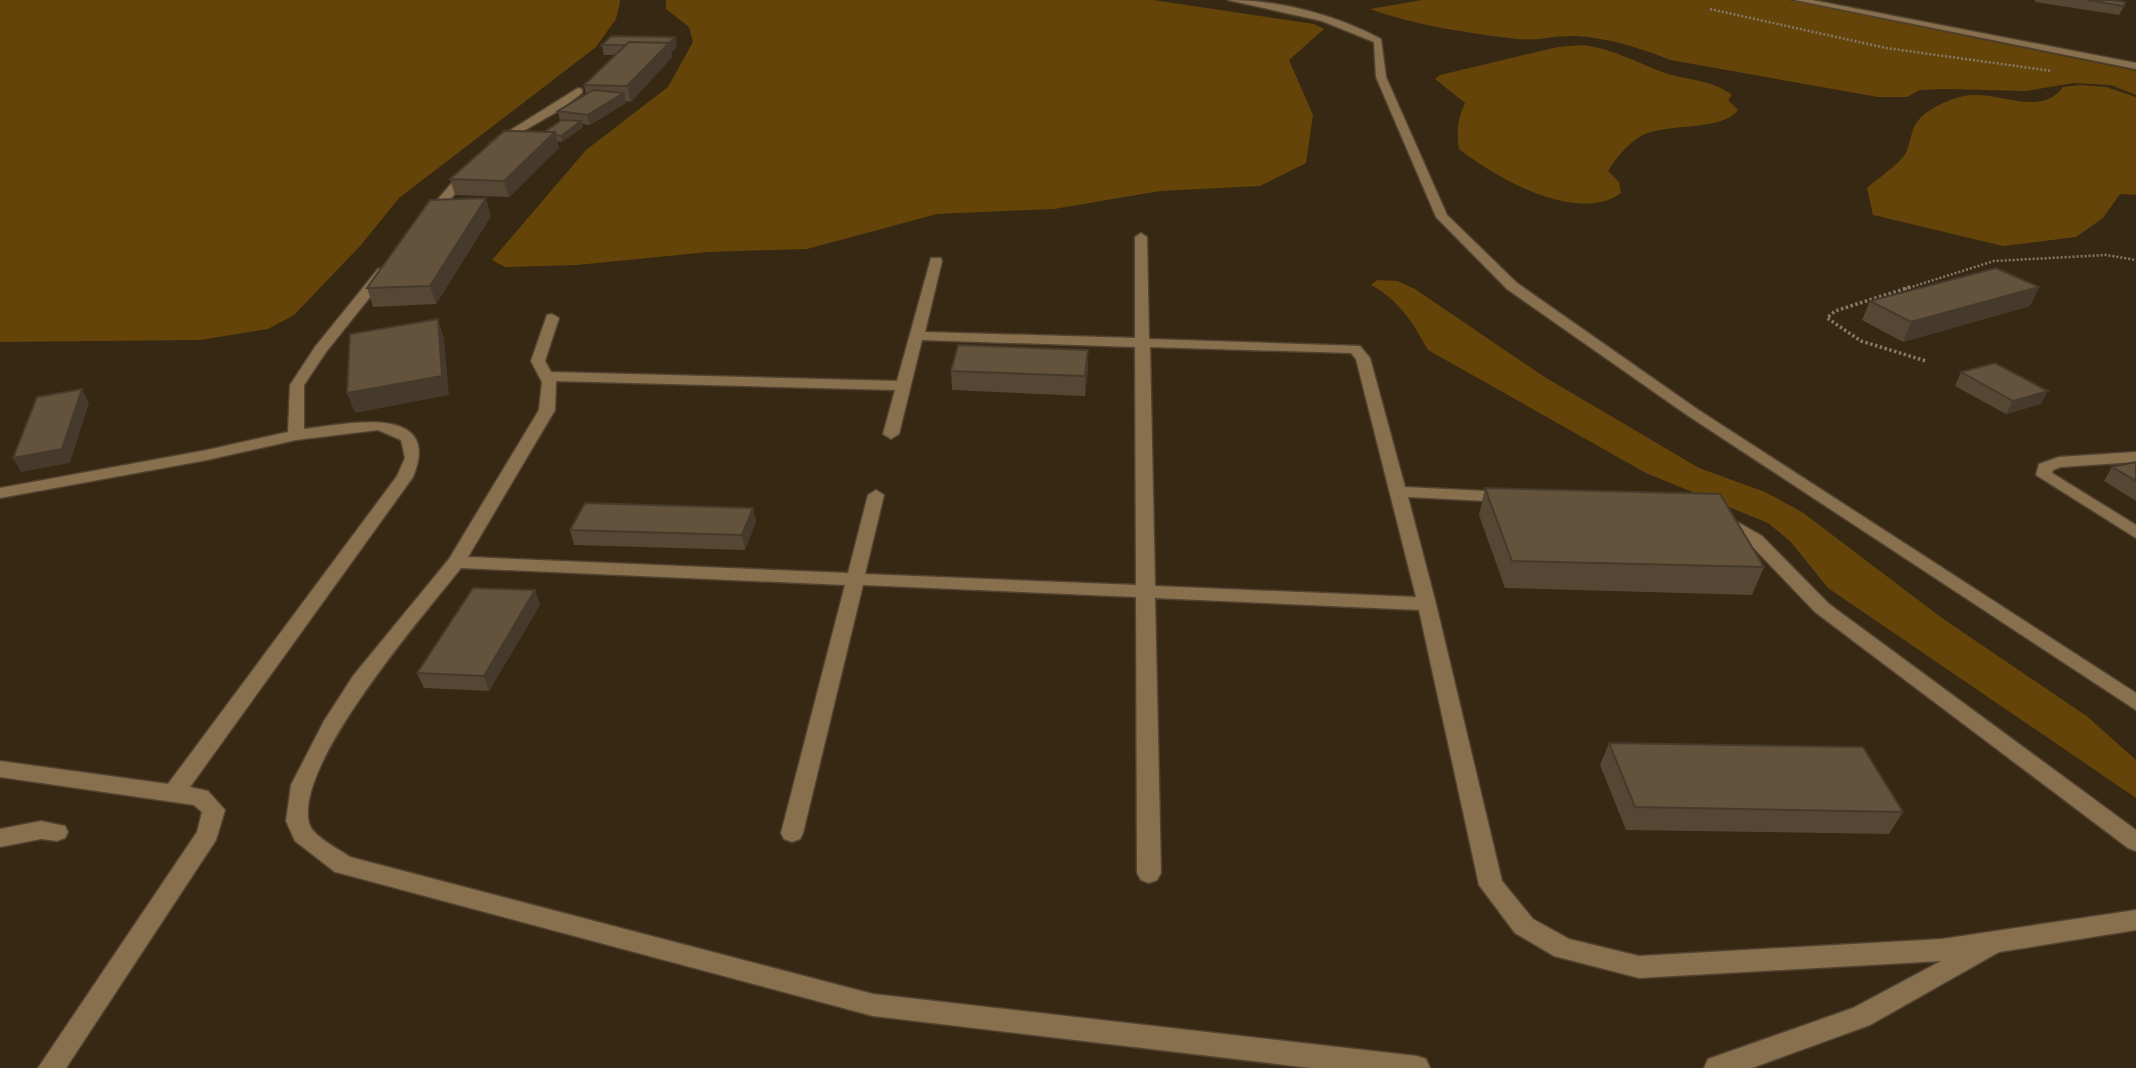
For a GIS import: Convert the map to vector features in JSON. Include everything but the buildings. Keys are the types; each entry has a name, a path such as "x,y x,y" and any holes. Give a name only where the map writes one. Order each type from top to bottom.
{"street":[{"path":"1232,0 1325,18 1356,28 1378,41 1381,77 1417,165 1442,217 1512,286 1692,412 2136,703"},
{"path":"1799,0 2136,66"},
{"path":"423,224 483,153 556,108 578,91"},
{"path":"1141,237 1149,873"},
{"path":"891,434 936,261"},
{"path":"296,435 294,409 297,384 320,350 390,263"},
{"path":"552,318 538,360 547,376 547,410 456,562 360,681 334,720 302,785 297,821 303,835 343,865 873,1005 1353,1064 1417,1068"},
{"path":"917,336 1355,349 1363,358 1427,604 1491,885 1524,926 1563,948 1639,967 1942,950 2136,920"},
{"path":"547,376 904,386"},
{"path":"0,493 206,455 296,435 378,425 394,429 408,438 413,458 405,477 174,792"},
{"path":"2136,457 2059,463 2045,467 2044,475 2136,533"},
{"path":"1398,492 1526,498"},
{"path":"792,833 876,495"},
{"path":"1701,511 1735,524 1756,540 1822,608 1996,735 2136,842"},
{"path":"456,562 1427,604"},
{"path":"0,769 174,792 200,797 214,810 208,834 51,1068"},
{"path":"0,838 41,830 57,832"},
{"path":"1717,1068 1861,1017 2001,940"}],"path":[{"path":"1710,9 1886,48 2060,72"},
{"path":"1926,361 1877,348 1850,336 1827,318 1835,311 1994,261 2106,255 2136,260"}],"shaded area":[{"path":"0,0 620,2 616,19 596,47 399,198 361,245 294,315 268,329 200,340 0,342"},
{"path":"666,0 1153,0 1314,24 1324,29 1289,60 1313,115 1306,163 1260,186 1160,191 1054,209 937,214 807,249 708,252 577,265 505,267 492,260 586,150 668,87 693,42 689,27 666,9"},
{"path":"1422,0 1789,0 2136,71 2136,95 2111,85 2073,83 2026,91 1920,90 1907,97 1878,97 1670,60 1600,39 1576,36 1525,39 1499,37 1424,24 1370,9"},
{"path":"1583,45 1614,53 1665,73 1717,86 1732,95 1728,100 1738,110 1721,121 1654,131 1638,138 1623,151 1608,171 1619,182 1621,193 1603,201 1582,204 1537,194 1494,173 1459,149 1458,125 1465,103 1435,79 1440,75 1558,47"},
{"path":"2063,87 2106,87 2136,97 2136,195 2120,194 2103,218 2076,237 2003,246 1873,215 1867,188 1904,156 1916,124 1932,109 1953,99 1973,95 2015,101 2042,101"},
{"path":"1377,280 1397,281 1415,289 1543,376 1699,468 1765,492 1802,512 1942,618 2088,717 2136,760 2136,798 1828,588 1790,541 1768,523 1646,473 1428,350 1404,313 1390,298 1371,285"}]}
